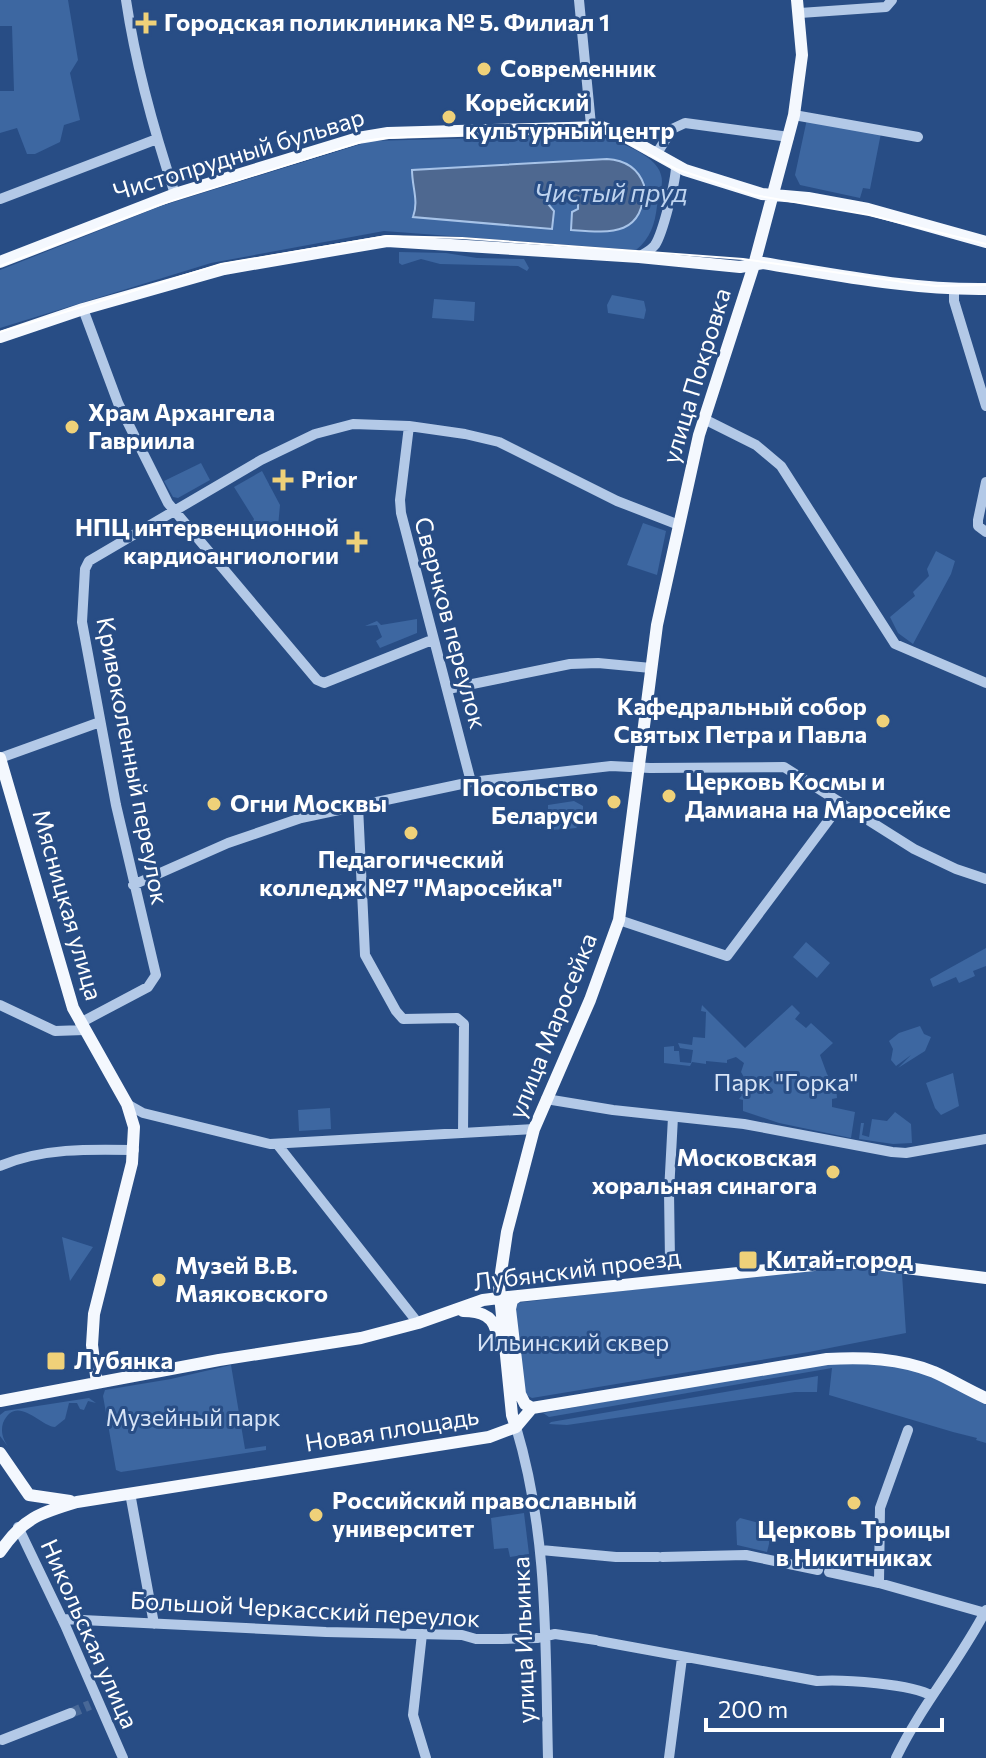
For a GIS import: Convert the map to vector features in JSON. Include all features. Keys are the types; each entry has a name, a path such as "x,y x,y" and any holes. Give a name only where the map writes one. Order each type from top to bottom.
{"main road":[{"name":"улица Покровка","path":"640,768 657,625 679,525 704,419 754,265 794,115 802,55 799,6"},
{"name":"Чистопрудный бульвар","path":"0,262 175,194 368,136 591,125 609,130 676,166 774,195 881,212 986,242"},
{"path":"0,337 83,309 224,269 387,241 639,257 725,266 763,263 902,285 954,290 986,289"},
{"name":"Мясницкая улица","path":"0,758 13,794 48,925 82,1026 127,1104 134,1127 134,1150 96,1300 92,1345 97,1383"},
{"name":"улица Маросейка","path":"506,1370 499,1277 507,1232 534,1129 585,1012 619,920 640,768"},
{"name":"Лубянский проезд","path":"1,1402 349,1340 418,1323 483,1300 670,1270 866,1263 986,1278"},
{"path":"518,1296 512,1300 510,1309 520,1394 525,1404 532,1408 680,1382 846,1358 882,1358 910,1364 936,1373 986,1398"},
{"path":"444,1313 475,1312 491,1319 496,1326 516,1427"},
{"path":"516,1427 532,1408"},
{"name":"Новая площадь","path":"77,1502 489,1437 516,1427"},
{"path":"0,1453 29,1495 77,1502"},
{"path":"0,1552 18,1527 38,1514 77,1502"}],"street":[{"path":"126,0 157,139 175,194"},
{"path":"579,0 591,125"},
{"path":"799,6 885,7 892,0"},
{"path":"794,115 918,137"},
{"path":"651,152 659,150 675,127 685,123 789,137"},
{"path":"0,199 157,139"},
{"path":"639,257 650,250 659,238 676,166"},
{"path":"954,290 954,301 986,406"},
{"path":"83,309 118,403 174,511 318,682 324,683 432,640"},
{"path":"704,419 763,449 781,466 895,644 986,683"},
{"path":"174,511 261,460 315,434 353,424 409,426 465,434 509,446 617,501 679,525"},
{"name":"Сверчков переулок","path":"409,426 400,503 432,640 448,689 471,782"},
{"path":"986,482 978,526 986,532"},
{"name":"Кривоколенный переулок","path":"82,1026 148,987 154,980 152,957 133,885 100,722 82,616 86,564 174,511"},
{"path":"448,689 570,664 651,668"},
{"path":"0,758 100,722"},
{"path":"133,885 228,843 301,818 471,782 593,767 780,766 926,856 986,879"},
{"path":"619,920 727,956 840,805"},
{"path":"358,806 366,958 403,1019 455,1017 464,1024 463,1133"},
{"path":"0,1005 55,1031 82,1026"},
{"path":"546,1099 583,1107 744,1124 899,1153 986,1139"},
{"path":"127,1104 164,1119 277,1144 534,1129"},
{"path":"670,1270 669,1192 673,1117"},
{"path":"277,1144 418,1323"},
{"path":"0,1166 25,1157 60,1152 134,1150"},
{"name":"улица Ильинка","path":"516,1427 528,1468 541,1550 547,1637 548,1758"},
{"path":"879,1583 880,1508 906,1435"},
{"path":"130,1493 154,1624"},
{"name":"Никольская улица","path":"18,1527 62,1619 94,1703 123,1758"},
{"path":"541,1550 616,1557 746,1555 879,1583 985,1611 913,1724 896,1758"},
{"name":"Большой Черкасский переулок","path":"62,1619 502,1639 555,1634 817,1681 838,1680 919,1690 932,1696"},
{"path":"422,1634 413,1710 426,1758"},
{"path":"669,1758 682,1658"},
{"path":"2,1740 71,1713"}],"green space":[{"path":"0,0 68,0 78,60 70,73 80,120 64,125 60,142 35,154 27,154 17,128 0,133 0,91 14,91 12,26 0,26"},
{"path":"807,119 881,133 870,189 863,188 860,198 800,185 795,175"},
{"path":"592,135 621,143 658,167 662,186 653,225 636,250 384,231 211,263 0,328 0,270 161,206 371,141"},
{"path":"399,252 524,259 529,268 527,271 518,266 440,264 421,259 402,265 399,263"},
{"path":"612,295 644,301 644,319 608,313 607,305"},
{"path":"434,299 475,302 474,321 432,318"},
{"path":"201,463 210,480 178,498 173,497 164,481"},
{"path":"262,471 280,505 278,527 265,533 252,524 254,519 234,487"},
{"path":"643,523 666,531 657,575 627,565"},
{"path":"936,551 955,561 913,644 898,633 890,617 915,596 913,592 929,576 927,569"},
{"path":"417,619 417,633 380,648 376,641 382,637 377,625 365,626 377,621 381,625"},
{"path":"574,801 583,806 583,822 576,828 552,830 548,825 548,805"},
{"path":"806,942 830,963 817,978 793,957"},
{"path":"986,948 986,966 973,971 975,976 959,983 956,977 933,987 930,979"},
{"name":"Парк \"Горка\"","path":"702,1005 745,1048 792,1005 800,1013 795,1019 806,1028 811,1023 833,1043 820,1055 836,1088 837,1098 832,1099 832,1107 855,1112 851,1138 779,1123 743,1111 743,1100 739,1099 745,1079 741,1072 744,1063 736,1057 727,1060 727,1063 692,1062 690,1066 664,1063 664,1047 674,1046 674,1051 679,1051 680,1062 691,1063 693,1050 680,1048 678,1043 692,1045 693,1037 705,1038 706,1012 701,1011"},
{"path":"920,1026 924,1034 931,1037 925,1051 898,1068 911,1055 896,1066 891,1060 893,1049 889,1041 899,1033"},
{"path":"953,1073 959,1106 941,1115 935,1108 926,1083"},
{"path":"330,1108 331,1129 299,1131 298,1110"},
{"path":"895,1112 911,1124 912,1143 893,1144 859,1139 861,1123 864,1123 862,1135 869,1137 872,1119 887,1121"},
{"path":"62,1237 93,1247 70,1281"},
{"name":"Ильинский сквер","path":"840,1266 872,1267 902,1274 906,1333 532,1398 524,1394 515,1303"},
{"path":"876,1361 920,1371 986,1403 986,1443 829,1395 832,1368 549,1417 543,1413 817,1363"},
{"name":"Музейный парк","path":"231,1365 245,1449 266,1446 266,1450 121,1472 116,1470 103,1396 105,1390"},
{"path":"818,1376 817,1392 795,1392 567,1425 549,1424 551,1422"},
{"path":"89,1398 96,1403 88,1401 84,1410 77,1403 69,1403 65,1419 55,1427 28,1413 14,1411 2,1427 9,1448 0,1436 0,1415 5,1411"},
{"path":"524,1513 529,1554 510,1557 508,1548 494,1549 491,1518"},
{"path":"740,1518 774,1524 767,1552 737,1545 736,1522"}],"water":[{"name":"Чистый пруд","path":"607,159 630,166 644,185 643,202 632,223 612,231 571,230 572,212 578,209 578,203 573,200 555,199 548,204 554,211 552,229 413,217 412,170"}],"tunnel":[{"path":"71,1713 90,1705"}],"tram line":[{"path":"0,266 159,205 364,141 589,129 610,133 676,169 754,195 869,215 986,244"},
{"path":"0,332 221,264 387,236 462,238 743,259 936,286 986,285"}],"place":[{"name":"Городская поликлиника № 5. Филиал 1","path":"146,23"},
{"name":"Современник","path":"484,69"},
{"name":"Корейский культурный центр","path":"449,117"},
{"name":"Храм Архангела Гавриила","path":"72,427"},
{"name":"Prior","path":"283,480"},
{"name":"НПЦ интервенционной кардиоангиологии","path":"357,542"},
{"name":"Кафедральный собор Святых Петра и Павла","path":"883,721"},
{"name":"Церковь Космы и Дамиана на Маросейке","path":"669,796"},
{"name":"Посольство Беларуси","path":"614,802"},
{"name":"Огни Москвы","path":"214,804"},
{"name":"Педагогический колледж №7 \"Маросейка\"","path":"411,833"},
{"name":"Московская хоральная синагога","path":"833,1172"},
{"name":"Китай-город","path":"748,1260"},
{"name":"Музей В.В. Маяковского","path":"159,1280"},
{"name":"Лубянка","path":"56,1361"},
{"name":"Церковь Троицы в Никитниках","path":"854,1503"},
{"name":"Российский православный университет","path":"316,1515"}]}
